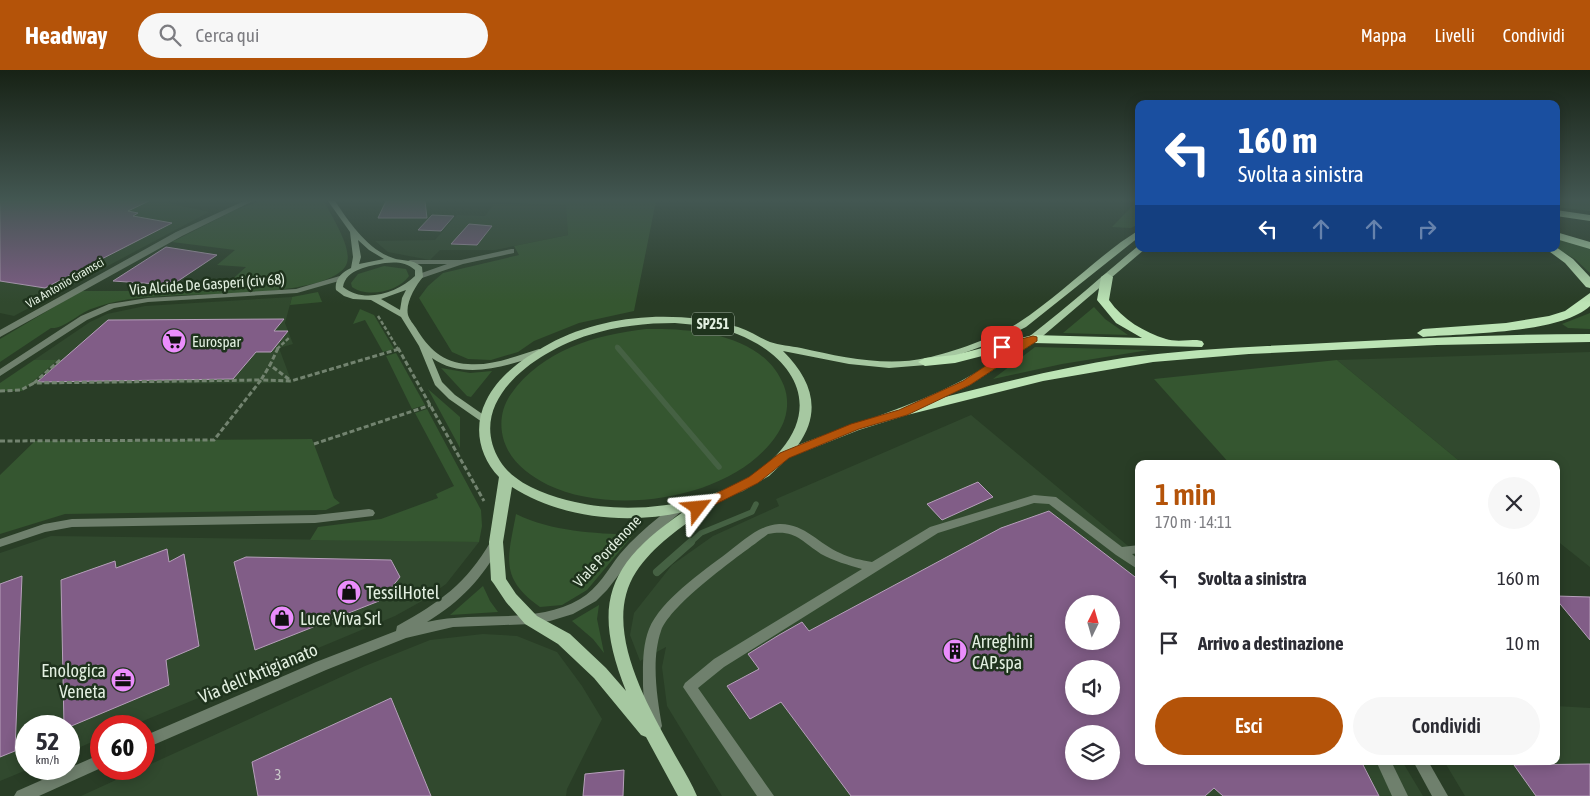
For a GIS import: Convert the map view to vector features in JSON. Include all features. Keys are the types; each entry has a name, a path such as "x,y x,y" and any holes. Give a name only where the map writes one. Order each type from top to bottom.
{"highway":[{"path":"1560,236 1590,246"},
{"path":"1556,252 1569,261 1590,284"},
{"path":"1107,277 1102,300 1111,313 1124,325 1147,336 1175,345"},
{"path":"925,362 955,359 1033,339 1175,345 1350,339 1523,324 1561,317 1584,306 1590,297"},
{"path":"903,412 1004,386 1090,367 1160,357 1220,352 1468,340 1590,338"}],"main road":[{"path":"353,235 357,257 354,270"},
{"path":"355,235 379,254 394,260 410,262 419,269 417,280 406,298 404,315 371,297"},
{"path":"768,344 830,358 865,362 925,362 992,340 1021,325 1114,250 1135,236"},
{"path":"784,455 855,427 903,412 966,383 1033,339 1136,252"},
{"path":"394,260 368,264 354,270 343,277 339,284 345,294 356,297 371,297 391,294 417,280"},
{"name":"SP251","path":"404,315 423,346 438,383 452,397 485,420"},
{"name":"SP251","path":"423,346 446,362 462,366 502,364 604,327 649,320 710,323 741,332 768,344 785,357 797,372 805,388 807,406 803,426 784,455 754,480 712,499 678,508 627,514 578,509 536,496 506,475 495,462 488,449 484,434 485,420 491,401 503,383 519,367 539,352"},
{"name":"Viale Pordenone","path":"506,475 504,499 496,542 499,580 511,598 531,620 564,639 600,673 657,742"},
{"name":"Viale Pordenone","path":"688,796 657,742 631,684 615,631 616,600 626,576 637,559 658,537 712,499"}],"street":[{"name":"Via Antonio Gramsci","path":"0,334 146,252 181,235"},
{"path":"417,280 461,262 511,251"},
{"path":"410,262 461,262"},
{"name":"Via Alcide De Gasperi (civ 68)","path":"0,373 72,325 112,306 148,300 297,291 343,277"},
{"path":"766,796 690,687 719,663 934,530 1034,499 1052,500 1135,563"},
{"name":"Viale Pordenone","path":"531,620 563,613 587,602 606,582 636,544 662,519 678,508"},
{"path":"0,542 44,528 72,523 315,519 369,513"},
{"path":"657,742 649,694 653,641 657,627 672,606 729,558 765,531 779,526 802,534 835,556 873,567"},
{"path":"388,638 432,613 461,592 486,564 496,542"},
{"path":"1120,552 1135,550"},
{"path":"388,638 434,625 463,621 531,620"},
{"name":"Via dell'Artigianato","path":"155,738 388,638"},
{"path":"1385,765 1400,796"},
{"path":"1422,765 1440,796"},
{"path":"22,796 90,767"}],"path":[{"path":"376,313 431,405 485,504"},
{"path":"0,441 214,440 261,380 276,350 290,337"},
{"path":"34,383 291,381 399,349"},
{"path":"0,391 21,390 34,383 60,360"},
{"path":"270,365 291,381"},
{"path":"314,444 431,405"}],"shaded area":[{"path":"0,235 166,235 14,316 0,313"},
{"path":"186,235 341,235 348,260 345,267 333,277 313,284 288,289 146,297 109,303 86,311 66,324 51,328 0,362 0,339 81,291 219,291 246,267 217,265 235,250 172,242"},
{"path":"440,235 568,235 495,250 440,250 430,260 388,252 375,241 435,240"},
{"path":"568,235 649,235 634,311 579,323 534,341 518,352 491,360 468,359 452,352 419,298 428,286 443,273 519,255 514,246"},
{"path":"1560,238 1590,249 1590,273 1575,259 1560,250"},
{"path":"384,266 406,269 409,276 398,286 382,292 366,292 352,287 351,283 358,274"},
{"path":"318,292 322,302 290,305 292,297"},
{"name":"Eurospar","path":"292,297 285,323 293,344 279,348 292,383 30,384 56,360 34,360 90,322 107,314 145,306"},
{"path":"1094,307 1105,319 1128,335 1063,333"},
{"path":"360,309 374,315 394,349 383,352 365,320 353,324"},
{"path":"1590,313 1590,329 1568,328 1562,324"},
{"path":"646,329 685,330 726,338 744,345 761,355 774,369 786,392 787,410 784,422 778,433 759,455 734,473 704,487 672,496 639,500 606,500 575,495 548,485 534,477 516,462 507,449 502,435 501,423 508,399 524,379 538,366 571,347 608,336"},
{"path":"1035,347 1149,350 1062,364 993,379"},
{"path":"1590,352 1590,567 1560,543 1560,460 1458,460 1337,360"},
{"path":"396,353 425,405 412,409 386,356"},
{"path":"34,360 57,360 22,391 0,391 0,383"},
{"path":"1337,360 1458,460 1226,460 1154,379"},
{"path":"441,368 470,373 492,371 471,397 467,396"},
{"path":"428,389 460,417 460,448"},
{"path":"427,409 481,510 482,526 479,542 310,540 318,527 381,519 438,498 436,494 454,486 415,413"},
{"path":"971,415 1135,552 1135,765 1404,765 1423,796 722,796 667,706 662,667 666,647 640,661 630,635 634,613 672,565 713,536 779,506 776,499"},
{"path":"312,439 334,498 340,503 326,510 65,514 0,534 0,475 35,441"},
{"path":"516,514 544,525 559,528 633,535 587,590 562,605 540,607 527,596 512,576 509,555"},
{"path":"51,536 479,542 446,584 422,601 395,616 155,716 90,715 90,743 80,747 80,715 15,715 15,775 0,781 0,553"},
{"path":"483,586 498,612 450,615"},
{"path":"599,605 597,619 604,653 593,639 572,621"},
{"path":"483,634 517,636 557,652 582,686 602,719 567,789 566,796 81,796 116,780 155,780 155,762 365,666 430,640"},
{"path":"1560,706 1590,708 1590,796 1465,796 1446,765 1560,765"}],"building":[{"path":"0,235 149,235 45,288 0,281"},
{"path":"459,235 485,235 477,245 451,244"},
{"path":"166,247 217,255 172,285 113,281"},
{"name":"Eurospar","path":"284,319 274,331 288,331 271,352 256,352 233,379 37,382 108,320"},
{"path":"978,482 993,497 942,520 927,504"},
{"name":"Arreghini CAP.spa","path":"1049,511 1135,577 1135,765 1363,765 1379,796 1223,796 1214,788 1205,796 851,796 781,702 750,719 727,686 759,669 748,654 802,622 809,631 1001,528"},
{"path":"167,549 169,562 184,554 199,646 166,660 169,685 98,715 90,715 90,718 80,722 80,715 64,715 61,580 115,561 116,568"},
{"path":"246,557 391,560 400,577 391,588 378,594 379,601 255,650 234,562"},
{"path":"22,576 15,751 0,757 0,584"},
{"path":"1560,596 1590,597 1590,640 1560,604"},
{"path":"391,698 431,796 258,796 252,762"},
{"path":"1590,764 1590,796 1536,796 1514,765 1560,765"},
{"path":"624,770 623,796 583,796 585,774"}],"waterway":[{"path":"618,348 719,467"},
{"path":"690,543 701,533 752,512 756,504"},
{"path":"657,572 691,542"}],"place":[{"name":"Eurospar","path":"174,341"},
{"name":"TessilHotel","path":"349,592"},
{"name":"Luce Viva Srl","path":"282,618"},
{"name":"Arreghini CAP.spa","path":"955,651"},
{"name":"Enologica Veneta","path":"123,680"}],"route":[{"path":"698,508 712,499 754,480 784,455 855,427 903,412 966,383 1033,339 1002,347"}]}
